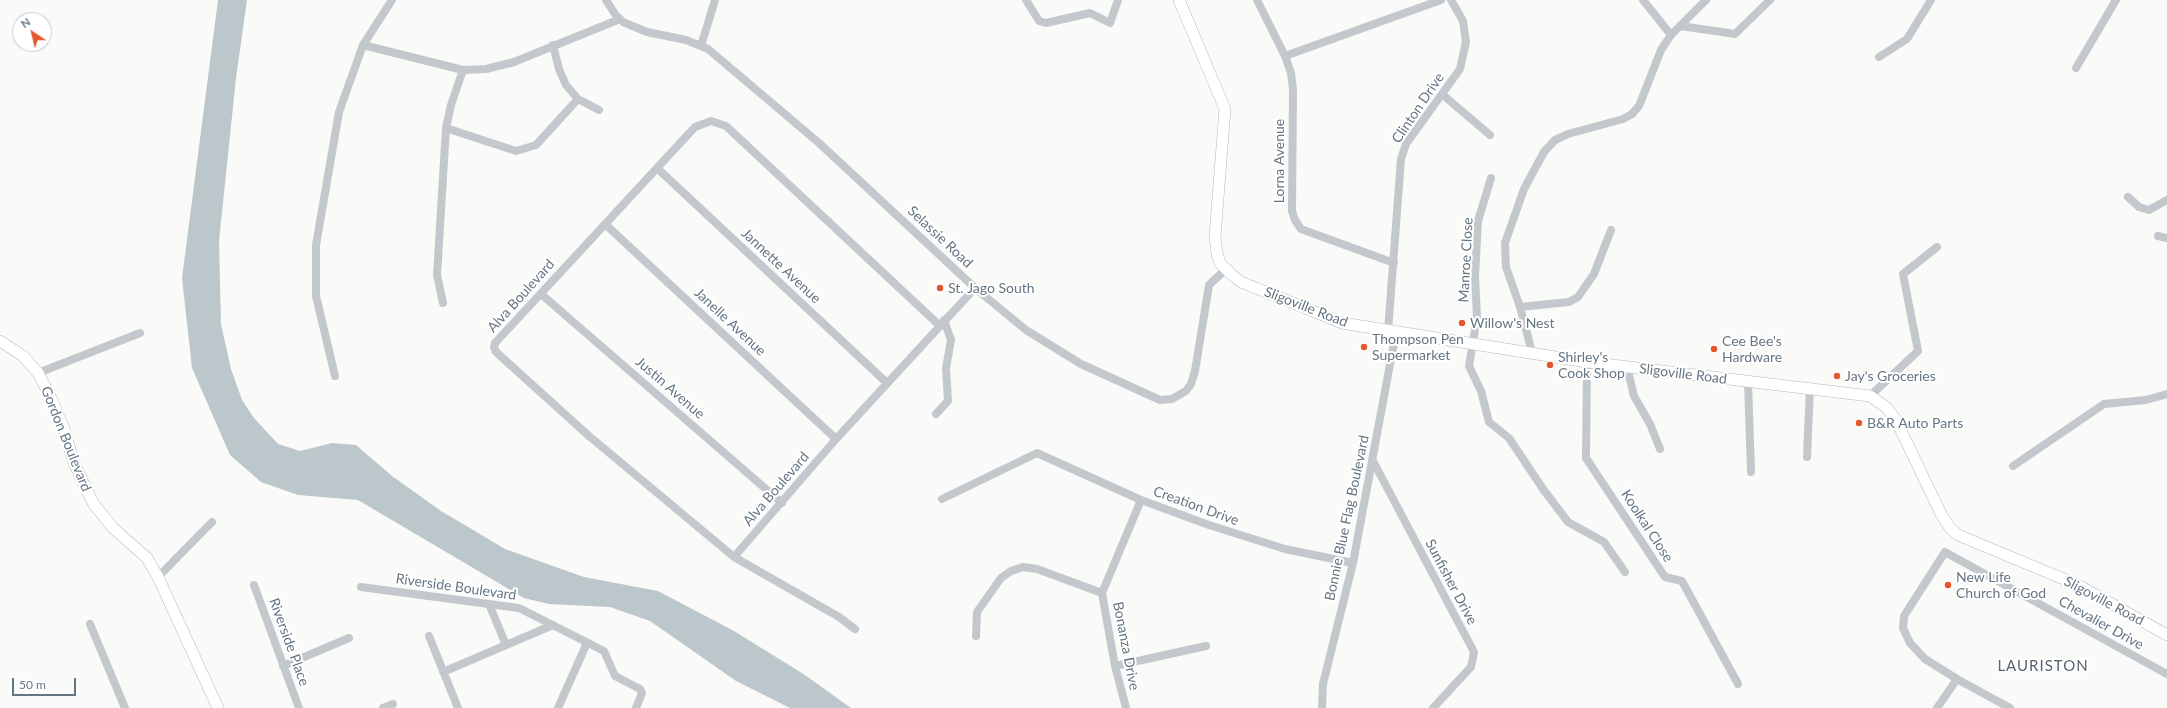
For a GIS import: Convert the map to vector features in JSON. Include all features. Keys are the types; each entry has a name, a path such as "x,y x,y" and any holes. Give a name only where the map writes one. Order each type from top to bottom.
{"street":[{"path":"335,376 316,296 316,244 339,112 363,45 392,0"},
{"name":"Selassie Road","path":"606,0 620,19 647,32 686,40 701,46 758,90 819,143 976,288 1026,330 1053,348 1082,364 1160,400 1166,400 1179,396 1191,384 1195,371 1209,285 1225,270"},
{"path":"701,46 715,0"},
{"path":"1026,0 1039,21 1046,23 1090,13 1110,23 1118,0"},
{"path":"1179,0 1225,109 1215,236 1217,254 1225,270"},
{"name":"Lorna Avenue","path":"1257,0 1285,56 1291,73 1293,89 1292,211 1295,220 1302,230 1394,263"},
{"path":"1285,56 1441,0"},
{"name":"Clinton Drive","path":"1392,332 1394,263 1401,158 1406,144 1443,95 1460,69 1466,42 1464,21 1451,0"},
{"path":"1643,0 1670,35"},
{"path":"1532,352 1520,307 1506,267 1505,243 1524,189 1544,152 1555,140 1568,134 1623,119 1632,114 1639,106 1661,50 1670,35 1681,26 1706,0"},
{"path":"1681,26 1735,34 1770,0"},
{"path":"1879,57 1907,39 1932,0"},
{"path":"2076,68 2116,0"},
{"path":"363,45 463,70 486,69 514,62 620,19"},
{"path":"553,45 559,69 566,84 578,98 599,110"},
{"path":"443,303 437,275 446,128 451,105 463,70"},
{"path":"1443,95 1490,135"},
{"path":"446,128 516,151 536,145 578,98"},
{"name":"Alva Boulevard","path":"942,322 726,126 711,121 695,126 495,343 496,352 589,436 734,558 836,439 942,322 976,288"},
{"name":"Jannette Avenue","path":"657,168 887,383"},
{"name":"Manroe Close","path":"1491,178 1478,221 1475,276 1477,318 1469,366 1481,391 1489,422 1509,438 1543,489 1568,522 1604,542 1624,572"},
{"path":"2128,197 2139,207 2149,210 2167,200"},
{"name":"Janelle Avenue","path":"605,224 836,439"},
{"path":"1520,307 1569,302 1578,297 1594,274 1611,230"},
{"path":"2158,236 2167,238"},
{"path":"1870,396 1918,351 1903,274 1937,247"},
{"name":"Sligoville Road","path":"1225,270 1242,282 1311,312 1342,323 1392,332 1532,352 1587,362 1748,382 1810,387 1870,396 1887,408 1896,420 1941,514 1950,528 1958,535 2078,585 2167,635"},
{"name":"Justin Avenue","path":"541,294 782,503"},
{"path":"936,414 948,400 946,368 952,340 942,322"},
{"name":"Bonnie Blue Flag Boulevard","path":"1322,708 1323,684 1353,563 1373,461 1392,332"},
{"path":"38,373 140,334"},
{"name":"Gordon Boulevard","path":"0,341 23,356 38,373 64,429 74,463 92,503 113,528 147,558 158,577 218,708"},
{"name":"Koolkal Close","path":"1587,362 1586,458 1665,577 1682,581 1738,684"},
{"path":"1627,367 1634,396 1650,424 1660,449"},
{"path":"1748,382 1751,472"},
{"path":"1807,457 1810,387"},
{"path":"2013,466 2104,404 2146,400 2167,394"},
{"name":"Creation Drive","path":"942,499 1038,453 1141,500 1209,525 1285,549 1353,563"},
{"name":"Sunfisher Drive","path":"1373,461 1474,652 1471,667 1433,708"},
{"name":"Bonanza Drive","path":"1126,708 1114,666 1102,593 1141,500"},
{"path":"158,577 212,522"},
{"name":"Chevalier Drive","path":"1957,679 1925,658 1910,643 1903,628 1904,616 1945,552 2167,674"},
{"path":"734,558 839,617 855,629"},
{"path":"976,636 977,612 1001,578 1011,571 1023,567 1037,569 1102,593"},
{"name":"Riverside Place","path":"254,585 299,708"},
{"name":"Riverside Boulevard","path":"361,587 519,608 606,654 615,676 640,689 642,693 636,708"},
{"path":"489,604 506,645"},
{"path":"90,624 125,708"},
{"path":"443,672 553,625"},
{"path":"429,636 458,708"},
{"path":"283,666 349,638"},
{"path":"558,708 587,643"},
{"path":"1114,666 1206,646"},
{"path":"1937,708 1957,679 2010,708"},
{"path":"383,708 393,704"}],"shaded area":[{"path":"218,0 247,0 236,78 219,241 221,324 231,369 242,400 254,418 278,444 300,451 332,443 356,445 392,476 441,511 505,549 584,577 658,591 734,631 805,675 851,708 790,708 736,681 650,621 610,607 549,604 524,598 358,500 298,495 261,482 230,455 192,368 182,278"}],"place":[{"name":"St. Jago South","path":"940,288"},
{"name":"Willow's Nest","path":"1462,323"},
{"name":"Thompson Pen Supermarket","path":"1364,347"},
{"name":"Cee Bee's Hardware","path":"1714,349"},
{"name":"Shirley's Cook Shop","path":"1550,365"},
{"name":"Jay's Groceries","path":"1837,376"},
{"name":"B&R Auto Parts","path":"1859,423"},
{"name":"New Life Church of God","path":"1948,585"}],"district":[{"name":"LAURISTON","path":"2043,666"}]}
